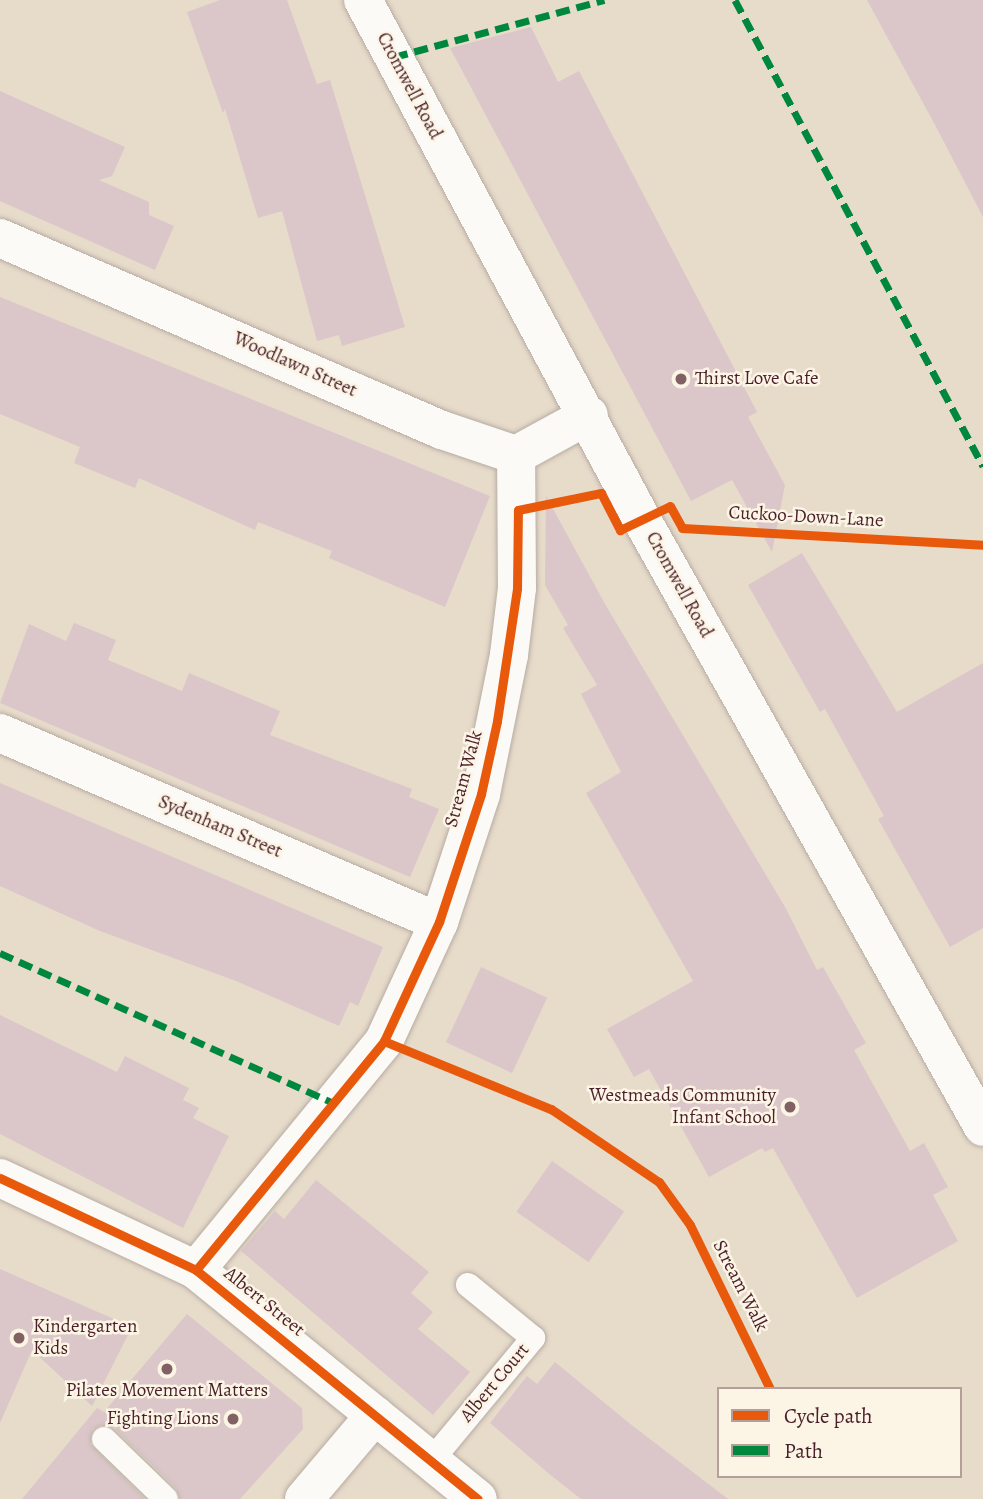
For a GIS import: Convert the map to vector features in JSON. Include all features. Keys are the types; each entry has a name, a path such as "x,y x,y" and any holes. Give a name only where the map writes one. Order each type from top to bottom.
{"street":[{"name":"Cromwell Road","path":"363,0 983,1128"},
{"name":"Woodlawn Street","path":"0,238 442,430 516,455"},
{"path":"516,455 589,415"},
{"name":"Stream Walk","path":"196,1269 384,1041 439,922 481,794 509,655 517,588 516,455"},
{"name":"Sydenham Street","path":"0,733 439,922"},
{"name":"Albert Street","path":"0,1178 196,1269 478,1499"},
{"path":"304,1499 375,1415"}],"lane":[{"name":"Albert Court","path":"431,1461 533,1338 468,1286"},
{"path":"104,1439 166,1499"}],"building":[{"path":"220,0 287,0 317,84 330,80 405,327 342,346 339,335 317,341 282,211 258,218 225,109 223,113 187,12"},
{"path":"867,0 983,0 983,217 934,123"},
{"path":"531,27 558,82 579,71 757,412 748,417 785,485 772,552 732,480 691,501 450,48"},
{"path":"0,91 125,147 112,176 99,180 149,202 149,215 174,226 155,270 0,201"},
{"path":"0,297 490,496 445,607 329,558 332,551 258,522 255,530 139,478 135,488 74,463 80,447 0,414"},
{"path":"546,496 605,604 785,907 817,970 823,967 866,1043 854,1050 910,1151 924,1143 948,1187 933,1195 958,1241 857,1298 773,1148 765,1152 762,1148 709,1177 649,1069 634,1077 607,1029 693,981 586,793 621,772 581,694 597,685 563,628 568,625 545,585"},
{"path":"802,553 897,712 983,663 983,928 950,947 878,819 884,816 825,709 820,712 748,585"},
{"path":"74,623 116,640 108,660 182,691 189,673 280,711 270,735 412,789 409,797 439,809 410,877 0,703 29,624 66,641"},
{"path":"0,783 383,947 358,1006 350,1002 339,1026 236,981 100,931 0,886"},
{"path":"481,967 547,998 512,1073 446,1042"},
{"path":"0,1015 117,1072 125,1056 189,1088 183,1100 199,1108 193,1118 229,1136 183,1228 0,1134"},
{"path":"552,1161 624,1211 589,1262 516,1212"},
{"path":"316,1180 429,1272 411,1293 433,1312 418,1329 470,1372 433,1415 241,1251 275,1211 284,1219"},
{"path":"0,1269 132,1327 92,1406 32,1350 0,1423"},
{"path":"187,1314 302,1408 303,1429 240,1499 180,1499 176,1488 114,1428 101,1425 93,1429 90,1444 145,1499 22,1499 97,1408 104,1412"},
{"path":"555,1362 728,1499 581,1499 548,1473 490,1423 527,1376 537,1384"}],"marked path":[{"path":"394,57 604,0"},
{"path":"735,0 983,466"},
{"path":"0,953 333,1103"}],"cycle path":[{"name":"Cuckoo-Down-Lane","path":"196,1270 384,1041 439,922 481,794 497,721 517,588 518,510 601,493 620,530 670,506 682,528 983,545"},
{"path":"384,1041 551,1109 659,1182 690,1225 769,1387"},
{"path":"0,1178 196,1270 478,1499"}],"place":[{"name":"Thirst Love Cafe","path":"681,379"},
{"name":"Westmeads Community Infant School","path":"790,1107"},
{"name":"Kindergarten Kids","path":"19,1338"},
{"name":"Pilates Movement Matters","path":"167,1369"},
{"name":"Fighting Lions","path":"233,1419"}]}
